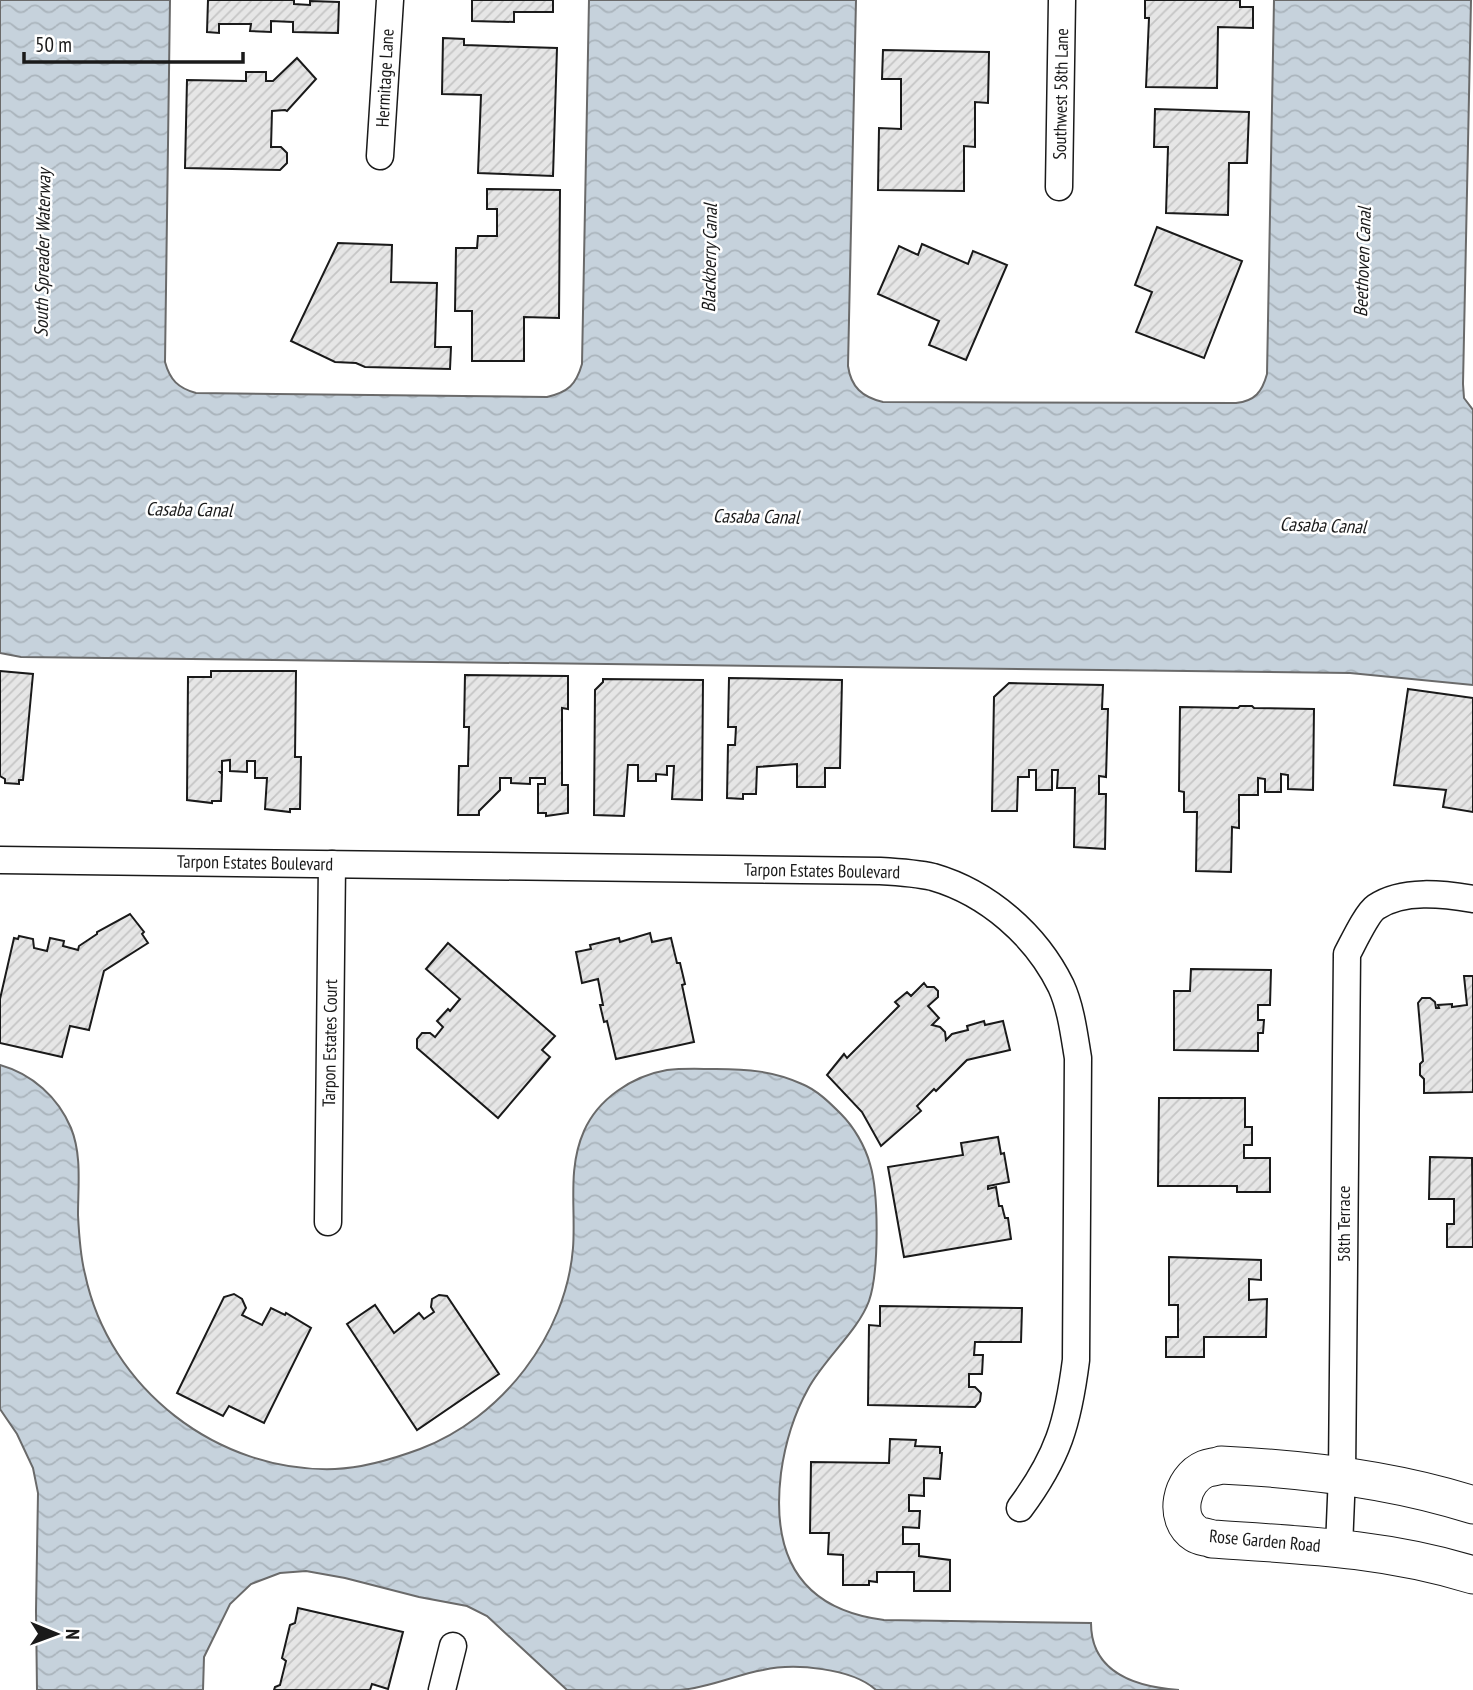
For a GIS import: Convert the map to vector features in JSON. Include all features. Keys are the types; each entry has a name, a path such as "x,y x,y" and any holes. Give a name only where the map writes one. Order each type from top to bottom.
{"street":[{"name":"Hermitage Lane","path":"380,156 390,0"},
{"name":"Southwest 58th Lane","path":"1059,187 1062,0"},
{"name":"Tarpon Estates Boulevard","path":"0,860 908,873 954,884 976,894 1003,914 1048,962 1062,988 1073,1023 1078,1058 1076,1360 1063,1429 1056,1451 1042,1478 1020,1508"},
{"name":"Tarpon Estates Court","path":"328,1222 332,864"},
{"name":"58th Terrace","path":"1339,1547 1342,1475 1346,954 1374,908 1410,895 1447,895 1473,899"},
{"name":"Rose Garden Road","path":"1473,1505 1419,1490 1342,1475 1221,1465 1204,1469 1192,1478 1181,1503 1184,1520 1195,1534 1212,1539 1339,1547 1403,1556 1473,1574"},
{"path":"442,1690 453,1646"}],"water":[{"path":"0,0 170,0 165,362 169,374 180,386 196,393 547,397 566,390 574,382 582,364 589,0 856,0 848,366 852,380 859,390 883,402 1236,403 1257,394 1267,374 1274,0 1471,0 1463,384 1464,398 1473,410 1473,685 1350,673 21,657 0,653"},
{"path":"0,1065 23,1074 43,1088 59,1106 71,1128 78,1160 78,1215 85,1274 98,1316 118,1354 144,1387 175,1416 211,1439 250,1456 292,1466 335,1469 389,1459 450,1435 478,1417 503,1395 525,1370 558,1312 568,1280 573,1248 574,1174 579,1145 590,1119 607,1099 641,1078 667,1070 760,1072 781,1076 808,1087 841,1114 862,1144 873,1177 877,1233 875,1272 869,1301 857,1323 808,1389 794,1420 785,1451 779,1502 781,1529 796,1573 811,1590 830,1604 854,1614 884,1620 1091,1623 1093,1640 1099,1654 1119,1674 1148,1685 1179,1690 876,1690 838,1672 790,1667 763,1670 680,1690 567,1690 487,1616 467,1606 306,1571 280,1573 251,1584 230,1604 204,1657 203,1690 37,1690 38,1493 33,1468 17,1434 0,1409"}],"building":[{"path":"208,0 294,0 294,4 310,5 310,1 339,2 338,33 293,32 293,22 271,21 271,32 250,31 251,24 219,24 219,33 207,32"},
{"path":"472,0 553,0 553,12 514,12 514,22 472,21"},
{"path":"1145,0 1240,0 1240,7 1253,7 1253,28 1218,27 1217,88 1146,87 1149,18 1145,18"},
{"path":"443,38 464,39 464,45 557,48 553,176 478,173 481,95 442,94"},
{"path":"883,50 989,52 988,103 975,102 975,147 964,146 964,191 878,190 879,128 901,129 901,79 882,79"},
{"path":"297,58 316,79 287,111 272,111 271,147 281,147 287,153 287,163 280,170 185,168 187,80 246,81 246,72 266,72 266,81 273,81"},
{"path":"1155,109 1249,112 1247,163 1229,163 1228,215 1166,213 1168,147 1154,147"},
{"path":"487,189 560,190 559,318 524,317 524,361 472,361 472,311 455,311 456,248 477,248 478,236 497,236 497,209 487,209"},
{"path":"1157,227 1242,261 1204,358 1136,332 1152,292 1135,285"},
{"path":"338,243 392,245 391,282 437,283 435,347 451,347 450,369 365,367 356,363 335,362 291,341"},
{"path":"922,244 968,264 973,251 1007,265 966,360 929,345 939,321 878,294 899,246 918,255"},
{"path":"0,671 33,674 23,780 19,780 19,784 5,783 5,779 0,776"},
{"path":"211,671 296,671 295,757 301,757 300,809 290,809 290,812 265,809 267,778 255,778 255,761 247,761 247,772 230,771 230,760 222,761 221,801 212,803 187,800 188,677 211,677"},
{"path":"465,675 568,676 568,709 562,708 562,785 568,785 568,813 546,816 546,813 538,813 538,784 545,784 545,778 530,778 530,784 511,783 511,778 500,778 500,790 479,811 479,815 458,815 459,766 468,766 469,727 464,727"},
{"path":"729,678 842,680 840,768 825,768 825,787 797,787 797,764 757,767 756,794 743,794 743,799 727,798 728,745 735,745 736,727 728,727"},
{"path":"603,679 703,680 702,800 672,799 674,766 667,766 667,775 656,774 656,781 638,781 638,765 628,765 624,816 594,815 595,690"},
{"path":"1009,683 1103,685 1102,709 1108,709 1106,777 1099,776 1099,794 1106,794 1105,849 1074,847 1075,788 1057,788 1058,770 1052,770 1052,790 1036,790 1036,770 1029,770 1029,777 1018,777 1017,811 992,811 994,697"},
{"path":"1408,689 1473,698 1473,812 1443,807 1446,790 1394,785"},
{"path":"1180,707 1314,709 1313,790 1288,789 1288,775 1281,774 1281,792 1265,792 1265,779 1258,778 1258,795 1239,795 1239,828 1232,827 1231,872 1196,871 1197,812 1184,812 1184,792 1179,791"},
{"path":"130,914 144,932 142,934 148,943 104,971 89,1030 70,1026 62,1057 0,1043 0,999 14,938 18,939 19,936 33,939 34,948 47,951 50,938 64,941 63,946 78,950 79,946 97,932"},
{"path":"650,933 652,942 671,938 685,984 682,985 694,1042 616,1059 607,1021 604,1022 600,1005 603,1005 598,979 582,983 576,952 591,949 590,945 619,938 620,942"},
{"path":"448,943 555,1036 542,1050 550,1057 498,1118 417,1048 417,1039 422,1033 430,1033 435,1037 443,1027 437,1021 460,999 426,969"},
{"path":"1191,969 1271,970 1270,1005 1258,1005 1258,1020 1264,1020 1263,1033 1258,1033 1258,1051 1174,1050 1174,991 1190,991"},
{"path":"1464,976 1473,976 1473,1092 1424,1093 1424,1079 1420,1075 1420,1064 1423,1061 1418,1003 1422,998 1430,998 1435,1002 1436,1008 1439,1008 1438,1005 1467,1005"},
{"path":"924,983 938,991 938,997 928,1006 939,1018 932,1025 945,1032 946,1040 952,1034 968,1030 967,1026 984,1021 985,1025 1003,1021 1010,1050 967,1060 917,1106 921,1111 881,1146 862,1112 827,1075 844,1054 847,1058 899,1006 895,1002 907,992 911,996"},
{"path":"1159,1098 1245,1098 1245,1127 1252,1127 1252,1145 1244,1145 1244,1158 1270,1158 1270,1192 1237,1192 1237,1186 1158,1186"},
{"path":"998,1137 1009,1182 988,1186 988,1189 996,1187 999,1206 1002,1206 1005,1218 1008,1218 1011,1239 904,1257 888,1167 963,1155 961,1143"},
{"path":"1430,1157 1472,1158 1473,1247 1447,1247 1447,1224 1454,1224 1454,1199 1429,1199"},
{"path":"1169,1257 1261,1260 1261,1280 1249,1279 1249,1300 1267,1299 1266,1337 1204,1337 1204,1357 1166,1357 1166,1337 1178,1337 1178,1305 1169,1305"},
{"path":"234,1294 242,1299 246,1308 242,1315 262,1325 271,1308 285,1315 286,1313 311,1328 264,1423 229,1406 223,1416 177,1393 224,1297"},
{"path":"439,1295 447,1296 499,1374 417,1430 347,1324 375,1305 394,1333 419,1313 424,1319 434,1312 431,1307 432,1299"},
{"path":"880,1306 1022,1308 1021,1342 975,1342 974,1355 983,1355 982,1374 969,1374 969,1387 975,1387 981,1393 980,1401 975,1407 868,1405 869,1325 880,1326"},
{"path":"890,1439 916,1440 915,1446 940,1447 940,1479 924,1478 924,1496 909,1495 909,1511 920,1511 919,1528 903,1527 903,1544 919,1544 919,1556 950,1560 950,1591 914,1591 914,1572 877,1572 877,1582 869,1581 869,1585 843,1585 843,1555 828,1554 829,1533 810,1533 811,1462 889,1463"},
{"path":"298,1608 403,1632 388,1689 372,1684 370,1690 274,1690 280,1685 286,1661 282,1658 290,1625 295,1623"}],"water label":[{"name":"South Spreader Waterway","path":"42,253"},
{"name":"Blackberry Canal","path":"709,258"},
{"name":"Beethoven Canal","path":"1362,262"},
{"name":"Casaba Canal","path":"189,509"},
{"name":"Casaba Canal","path":"756,516"},
{"name":"Casaba Canal","path":"1323,525"}]}
